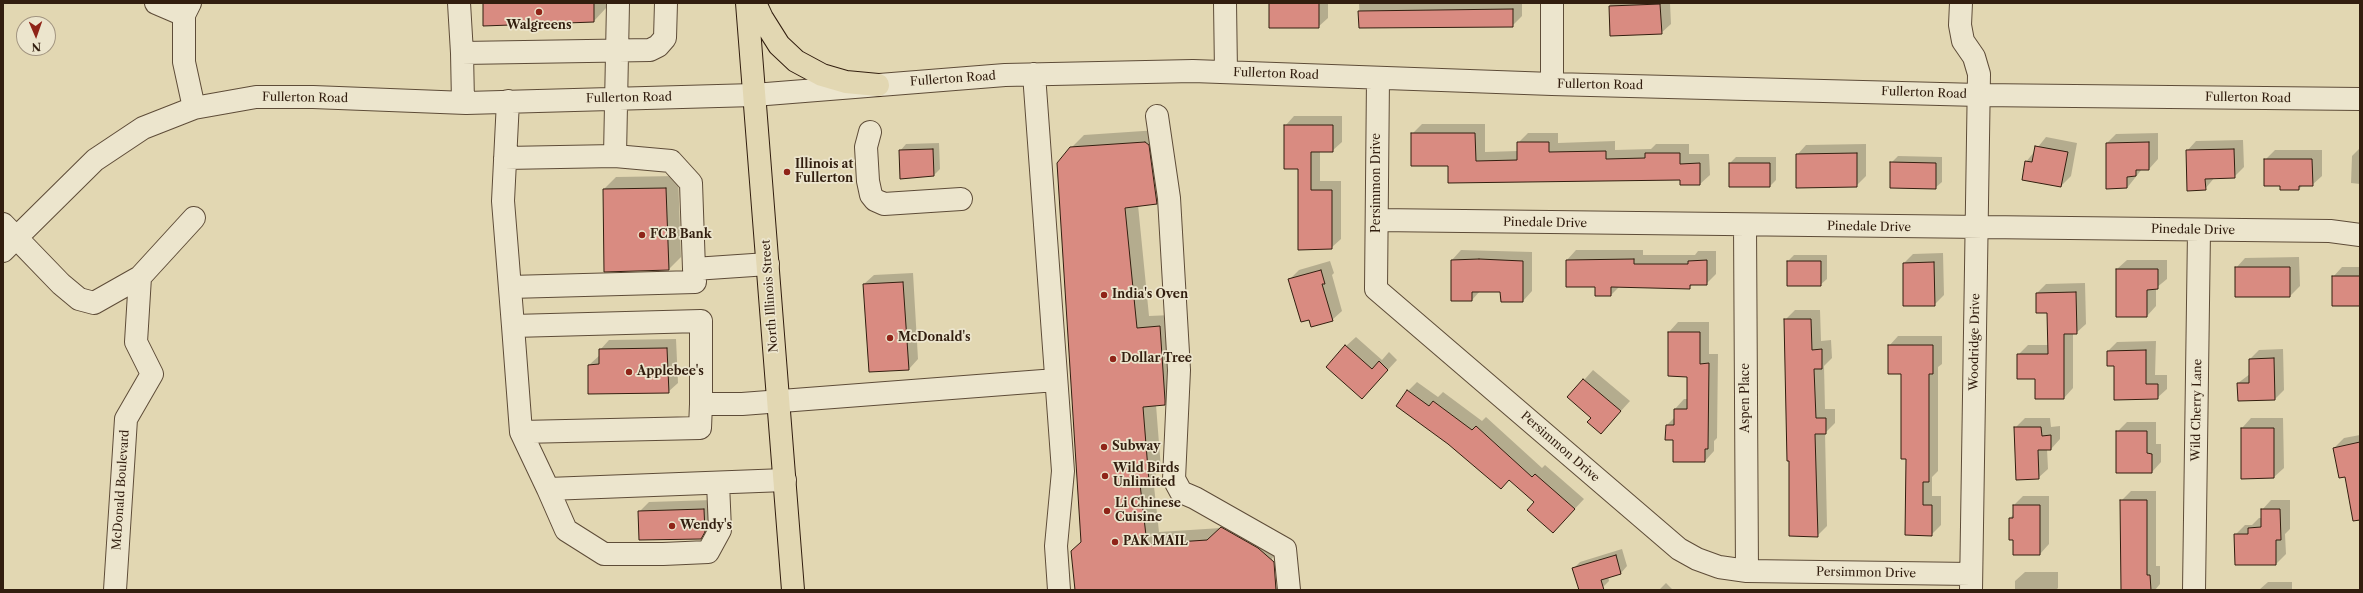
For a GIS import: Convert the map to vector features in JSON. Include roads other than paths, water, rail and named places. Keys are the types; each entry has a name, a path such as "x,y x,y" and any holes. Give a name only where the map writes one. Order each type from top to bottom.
{"main road":[{"name":"North Illinois Street","path":"747,3 793,590"},
{"path":"755,3 762,18 779,44 796,61 822,75 840,80 878,85"}],"street":[{"path":"156,3 187,9 184,62 194,108"},
{"path":"459,3 463,102"},
{"path":"615,156 618,3"},
{"path":"462,53 650,50 658,46 665,38 666,3"},
{"path":"1226,3 1226,72"},
{"path":"1552,3 1552,84"},
{"name":"Woodridge Drive","path":"1961,3 1963,41 1974,57 1979,74 1971,582"},
{"name":"Fullerton Road","path":"7,238 95,160 143,128 194,108 256,97 313,96 463,102 617,99 754,95 1034,74 1156,71 1226,72 1552,84 1979,95 2360,99"},
{"path":"1034,74 1063,471 1056,546 1059,590"},
{"name":"Persimmon Drive","path":"1378,78 1376,289 1679,549 1697,559 1719,567 1747,571 1971,582"},
{"path":"508,102 503,201 521,432 566,530 604,554 708,552 720,530 718,483"},
{"path":"1157,116 1169,198 1179,370 1174,479 1181,492 1196,498 1285,549 1289,590"},
{"path":"870,132 866,147 868,181 871,195 875,200 884,204 961,199"},
{"path":"505,158 615,156 671,161 691,183 695,275"},
{"path":"7,238 79,299 94,303 140,277 194,218"},
{"name":"Pinedale Drive","path":"1377,220 2199,231 2330,231 2360,235"},
{"name":"Aspen Place","path":"1745,225 1747,571"},
{"name":"Wild Cherry Lane","path":"2194,590 2199,231"},
{"path":"510,288 602,284 695,275 768,264"},
{"name":"McDonald Boulevard","path":"115,590 126,419 152,374 136,342 140,277"},
{"path":"513,326 701,321 700,428 521,432"},
{"path":"701,404 778,401 1056,380"},
{"path":"548,489 785,480"}],"place":[{"name":"Walgreens","path":"539,12"},
{"name":"Illinois at Fullerton","path":"787,172"},
{"name":"FCB Bank","path":"642,235"},
{"name":"India's Oven","path":"1104,295"},
{"name":"McDonald's","path":"890,338"},
{"name":"Dollar Tree","path":"1113,359"},
{"name":"Applebee's","path":"629,372"},
{"name":"Subway","path":"1104,447"},
{"name":"Wild Birds Unlimited","path":"1105,476"},
{"name":"Li Chinese Cuisine","path":"1107,511"},
{"name":"Wendy's","path":"672,526"},
{"name":"PAK MAIL","path":"1115,542"}]}
